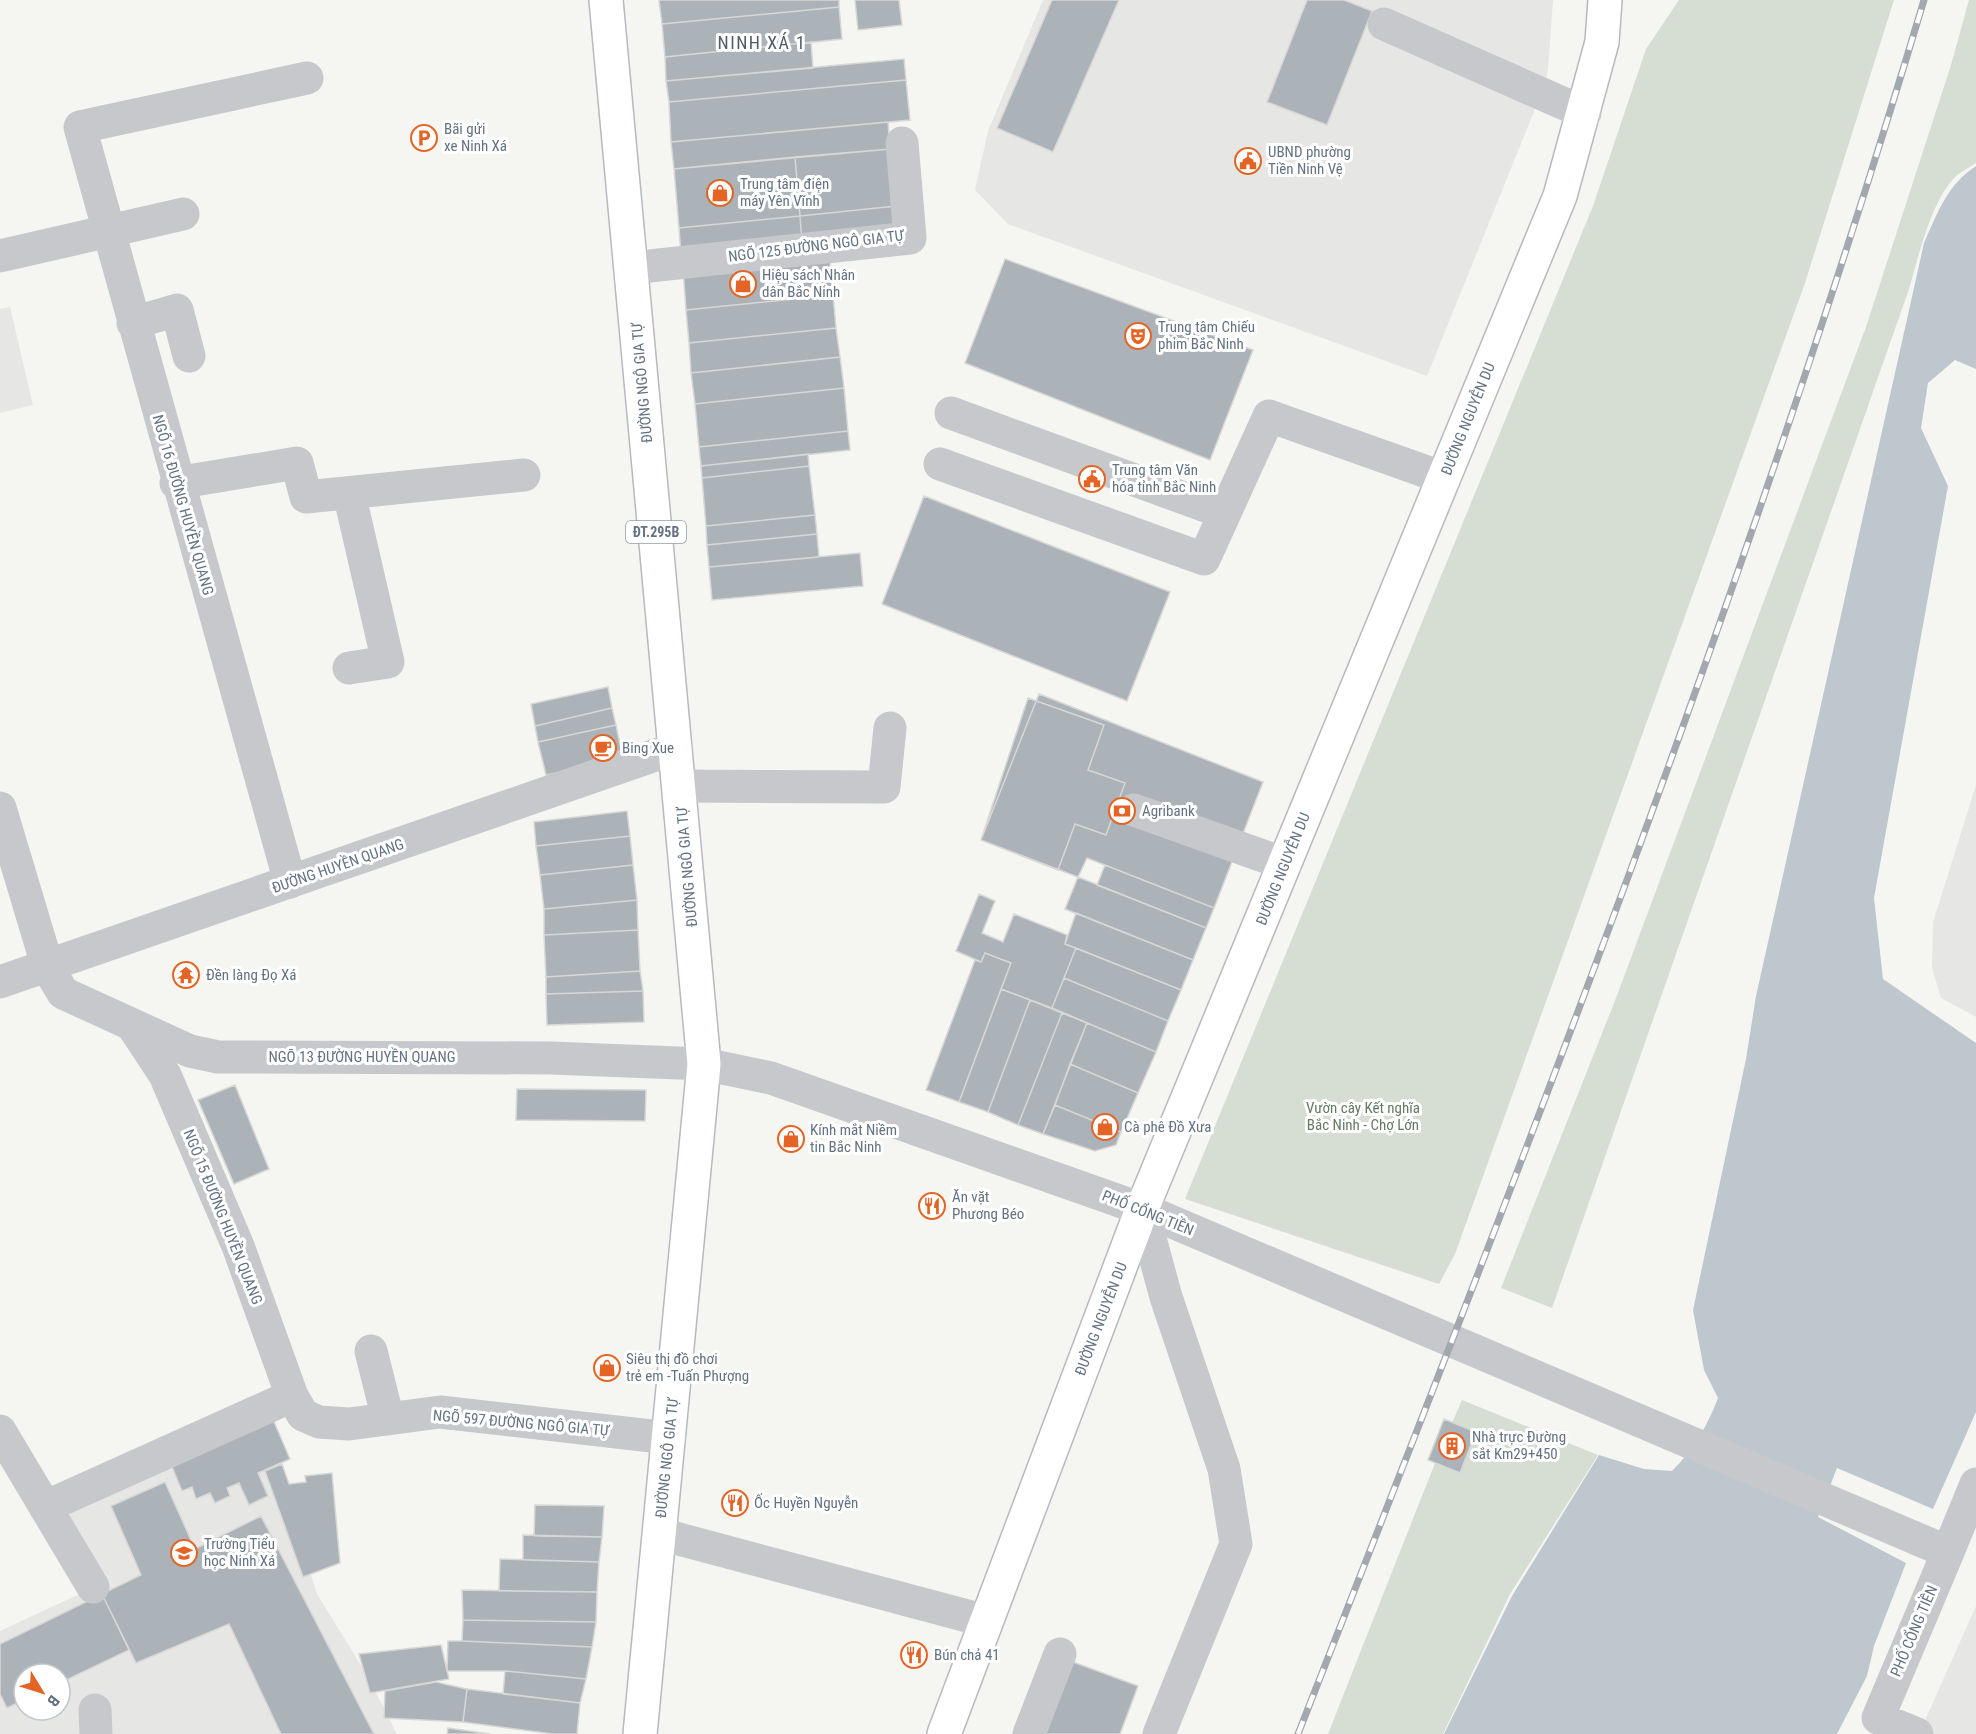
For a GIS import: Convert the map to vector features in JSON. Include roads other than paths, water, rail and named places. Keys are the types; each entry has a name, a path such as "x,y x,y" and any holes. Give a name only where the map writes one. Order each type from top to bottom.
{"main road":[{"name":"ĐƯỜNG NGÔ GIA TỰ","path":"606,0 704,1064 640,1734"},
{"name":"ĐƯỜNG NGUYỄN DU","path":"944,1734 1142,1209 1560,196 1585,113 1602,42 1605,0"}],"street":[{"path":"1384,24 1585,113"},
{"name":"NGÕ 16 ĐƯỜNG HUYỀN QUANG","path":"290,882 176,483 80,127 307,78"},
{"name":"NGÕ 125 ĐƯỜNG NGÔ GIA TỰ","path":"631,268 910,238 902,142"},
{"path":"0,256 183,214"},
{"path":"133,323 177,310 189,356"},
{"path":"951,413 1225,513"},
{"path":"940,464 1204,559 1269,416 1444,478"},
{"path":"176,483 297,463 306,497 524,475"},
{"path":"349,493 388,662 349,668"},
{"path":"680,786 884,787 890,728"},
{"name":"ĐƯỜNG HUYỀN QUANG","path":"0,982 48,968 676,748"},
{"name":"NGÕ 13 ĐƯỜNG HUYỀN QUANG","path":"0,807 48,968 63,993 190,1051 218,1057 550,1058 704,1064"},
{"path":"1134,810 1285,864"},
{"name":"NGÕ 15 ĐƯỜNG HUYỀN QUANG","path":"132,1025 165,1075 238,1246 297,1406"},
{"name":"PHỐ CỔNG TIỀN","path":"704,1064 771,1078 1142,1209 1948,1552"},
{"path":"1142,1209 1166,1297 1224,1469 1236,1544 1159,1734"},
{"path":"371,1351 388,1419"},
{"path":"45,1507 297,1406"},
{"name":"NGÕ 597 ĐƯỜNG NGÔ GIA TỰ","path":"297,1406 319,1422 339,1424 440,1413 669,1438"},
{"path":"0,1431 93,1587"},
{"name":"PHỐ CỔNG TIỀN","path":"1917,1734 1874,1726 1976,1484"},
{"path":"660,1534 986,1621"},
{"path":"1029,1734 1060,1654"}],"railway":[{"path":"1298,1734 1549,1089 1708,657 1784,439 1856,220 1924,0"}],"place":[{"name":"Bãi gửi xe Ninh Xá","path":"424,138"},
{"name":"UBND phường Tiền Ninh Vệ","path":"1248,161"},
{"name":"Trung tâm điện máy Yên Vĩnh","path":"720,193"},
{"name":"Hiệu sách Nhân dân Bắc Ninh","path":"743,284"},
{"name":"Trung tâm Chiếu phim Bắc Ninh","path":"1138,336"},
{"name":"Trung tâm Văn hóa tỉnh Bắc Ninh","path":"1092,479"},
{"name":"Bing Xue","path":"603,748"},
{"name":"Agribank","path":"1122,811"},
{"name":"Đền làng Đọ Xá","path":"186,975"},
{"name":"Cà phê Đồ Xưa","path":"1105,1127"},
{"name":"Kính mắt Niềm tin Bắc Ninh","path":"791,1139"},
{"name":"Ăn vặt Phương Béo","path":"932,1206"},
{"name":"Siêu thị đồ chơi trẻ em -Tuấn Phượng","path":"607,1368"},
{"name":"Nhà trực Đường sắt Km29+450","path":"1452,1446"},
{"name":"Ốc Huyền Nguyễn","path":"735,1503"},
{"name":"Trường Tiểu học Ninh Xá","path":"184,1553"},
{"name":"Bún chả 41","path":"914,1655"}],"district":[{"name":"NINH XÁ 1","path":"762,42"}],"park label":[{"name":"Vườn cây Kết nghĩa Bắc Ninh - Chợ Lớn","path":"1363,1116"}]}
